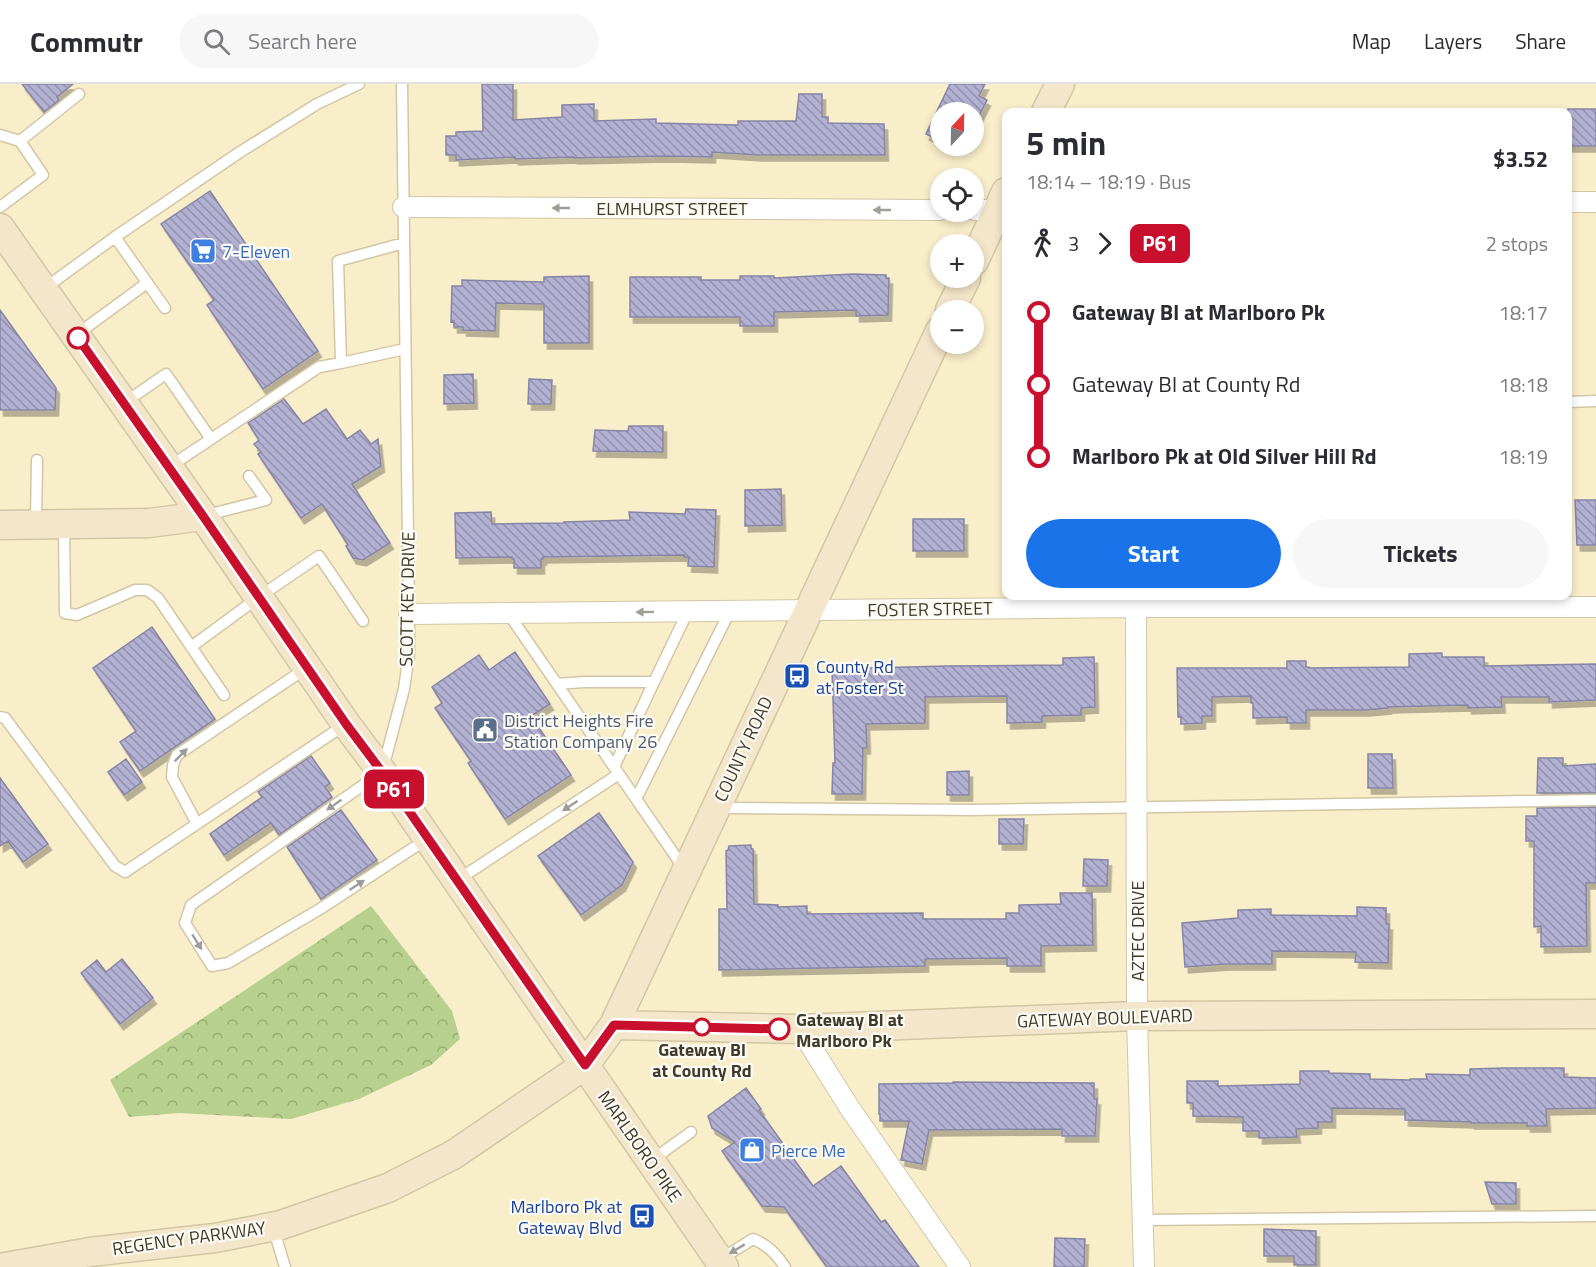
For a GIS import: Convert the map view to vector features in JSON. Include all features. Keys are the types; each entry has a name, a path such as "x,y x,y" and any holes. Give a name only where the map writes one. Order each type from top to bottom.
{"street":[{"path":"1048,108 1060,84"},
{"path":"1572,202 1596,202"},
{"path":"983,234 992,204"},
{"name":"ELMHURST STREET","path":"403,207 930,210"},
{"name":"MARLBORO PIKE","path":"3,237 44,289 169,467 721,1264"},
{"name":"COUNTY ROAD","path":"585,1065 614,1025 930,352"},
{"path":"0,525 149,523 203,516"},
{"name":"FOSTER STREET","path":"409,614 808,610 1136,601 1596,607"},
{"name":"AZTEC DRIVE","path":"1136,601 1137,1016 1144,1267"},
{"name":"GATEWAY BOULEVARD","path":"614,1025 800,1029 1137,1016 1596,1014"},
{"path":"800,1029 849,1107 960,1267"},
{"name":"REGENCY PARKWAY","path":"5,1267 90,1252 215,1238 273,1227 388,1188 453,1155 585,1065"}],"lane":[{"path":"44,289 115,237 231,159 317,104 358,84"},
{"name":"SCOTT KEY DRIVE","path":"382,772 404,690 409,654 402,84"},
{"path":"20,141 80,94"},
{"path":"0,135 20,141 44,175 0,207"},
{"path":"115,237 165,308"},
{"path":"341,363 338,261 404,243"},
{"path":"76,335 147,282"},
{"path":"169,467 319,367 405,349"},
{"path":"124,403 166,374 211,439"},
{"path":"1572,402 1596,401"},
{"path":"36,524 37,460"},
{"path":"203,516 266,500 249,476"},
{"path":"64,523 65,613 77,615 135,590 147,590 158,598 224,695"},
{"path":"191,647 319,556 363,621"},
{"path":"457,880 616,770 688,611"},
{"path":"636,799 730,611"},
{"path":"508,613 686,871"},
{"path":"197,824 172,777 177,755 308,668"},
{"path":"557,684 654,682"},
{"path":"0,717 5,718 115,866 125,873 346,724"},
{"path":"382,772 191,905 185,922 212,966 228,963 320,909 428,838"},
{"path":"716,808 951,810 1596,800"},
{"path":"651,1161 691,1132"},
{"path":"1143,1220 1596,1216"},
{"path":"273,1227 285,1267"},
{"path":"721,1264 753,1239 775,1252 785,1267"}],"green space":[{"path":"371,906 452,1011 460,1039 431,1065 359,1099 291,1119 179,1113 129,1117 110,1080"}],"building":[{"path":"22,84 73,84 44,112"},
{"path":"482,84 513,84 513,120 562,117 562,105 594,104 594,121 656,119 656,123 738,125 738,121 796,121 799,94 822,94 822,117 828,117 828,123 884,124 885,155 758,155 712,152 712,157 515,159 515,157 456,160 456,155 446,155 446,136 456,136 456,132 483,131"},
{"path":"950,84 985,84 979,96 987,100 984,106 984,102 941,102"},
{"path":"1572,109 1596,109 1596,146 1572,146"},
{"path":"210,191 318,351 263,389 207,305 214,300 161,224"},
{"path":"853,274 886,275 886,278 889,278 888,315 856,316 856,310 774,312 774,326 740,326 740,317 630,317 630,277 701,277 701,280 740,280 740,276 774,276 774,278"},
{"path":"589,276 589,343 544,343 544,304 496,303 495,331 463,330 463,327 454,327 454,321 451,322 452,286 462,286 462,280 544,282 544,277"},
{"path":"0,310 56,388 55,410 0,410"},
{"path":"473,374 474,403 444,404 444,375"},
{"path":"529,379 552,380 551,404 528,404"},
{"path":"284,399 303,424 326,409 347,439 360,430 371,444 378,439 381,466 352,484 390,543 363,560 353,558 346,546 348,545 322,504 301,518 258,454 261,452 254,444 259,440 248,423"},
{"path":"629,426 663,426 663,452 593,451 595,430 628,431"},
{"path":"781,489 782,525 745,526 745,490"},
{"path":"1575,500 1596,500 1596,545 1577,545"},
{"path":"686,509 716,510 714,567 688,566 689,557 684,557 684,555 543,557 541,568 514,568 512,557 456,558 455,513 491,512 492,524 564,523 630,520 629,512 685,514"},
{"path":"913,519 964,519 964,551 913,551"},
{"path":"152,627 215,719 140,771 120,742 136,731 93,668"},
{"path":"515,652 550,704 531,716 571,775 505,819 468,763 471,761 435,708 442,703 432,687 479,655 489,670"},
{"path":"1442,653 1442,657 1484,657 1484,666 1596,664 1596,700 1549,702 1549,697 1501,697 1502,707 1468,708 1468,705 1388,707 1366,710 1306,710 1306,723 1287,723 1287,717 1253,718 1251,696 1212,697 1212,716 1202,716 1202,723 1181,724 1181,717 1178,717 1177,668 1287,668 1287,661 1306,661 1306,667 1310,668 1409,667 1409,654"},
{"path":"1094,657 1095,707 1081,708 1081,715 1042,716 1042,722 1007,723 1007,696 925,697 925,723 866,724 867,748 863,748 862,794 832,794 833,763 835,763 832,669 1063,665 1063,658"},
{"path":"1368,754 1392,754 1393,788 1368,788"},
{"path":"311,756 330,783 325,787 332,797 279,835 271,823 224,855 210,834 262,797 258,792"},
{"path":"1538,758 1563,758 1563,766 1596,764 1596,793 1537,793"},
{"path":"126,759 142,782 124,795 108,772"},
{"path":"969,771 969,795 947,795 947,772"},
{"path":"0,778 48,844 23,862 8,841 0,846"},
{"path":"1596,807 1596,883 1586,883 1587,946 1541,947 1541,926 1534,927 1534,841 1526,841 1526,816 1537,816 1537,808"},
{"path":"341,810 377,860 321,899 287,847"},
{"path":"599,813 633,862 622,885 581,915 538,856"},
{"path":"999,819 1024,819 1023,844 999,844"},
{"path":"751,845 754,904 778,905 778,907 807,906 807,914 923,913 923,919 1006,919 1006,913 1019,913 1019,905 1061,904 1060,893 1092,893 1093,945 1041,946 1041,966 1007,966 1007,958 925,959 925,966 719,970 719,909 727,909 726,851 729,846"},
{"path":"1084,859 1108,860 1107,886 1083,886"},
{"path":"1357,907 1386,908 1386,924 1389,924 1388,963 1355,962 1356,952 1272,951 1272,964 1185,967 1182,923 1238,918 1238,910 1271,909 1271,915 1357,916"},
{"path":"122,959 153,998 120,1024 81,973 97,960 106,972"},
{"path":"1564,1068 1564,1077 1596,1078 1596,1108 1546,1109 1547,1126 1527,1126 1527,1123 1405,1120 1405,1109 1332,1108 1332,1122 1318,1122 1318,1128 1296,1129 1297,1137 1259,1138 1259,1131 1243,1131 1243,1117 1193,1116 1193,1103 1187,1103 1187,1081 1218,1081 1218,1086 1300,1084 1300,1071 1370,1074 1370,1079 1410,1080 1427,1079 1426,1074 1470,1075 1470,1069"},
{"path":"1094,1083 1094,1099 1097,1099 1095,1136 1062,1136 1062,1129 929,1130 922,1164 901,1160 909,1121 880,1121 879,1084"},
{"path":"746,1088 813,1186 841,1166 881,1222 885,1220 919,1267 827,1267 784,1207 762,1206 722,1151 735,1142 712,1128 708,1116"},
{"path":"1485,1182 1516,1183 1516,1204 1492,1204"},
{"path":"1264,1229 1316,1231 1316,1265 1294,1265 1294,1256 1264,1256"},
{"path":"1055,1238 1085,1239 1084,1267 1054,1267"}],"bus line":[{"name":"P61","path":"78,338 585,1065 614,1025 779,1029"}],"place":[{"name":"7-Eleven","path":"203,251"},
{"name":"County Rd at Foster St","path":"797,676"},
{"name":"District Heights Fire Station Company 26","path":"485,730"},
{"name":"Gateway Bl at County Rd","path":"702,1027"},
{"name":"Gateway Bl at Marlboro Pk","path":"779,1029"},
{"name":"Pierce Me","path":"752,1150"},
{"name":"Marlboro Pk at Gateway Blvd","path":"642,1216"}]}
